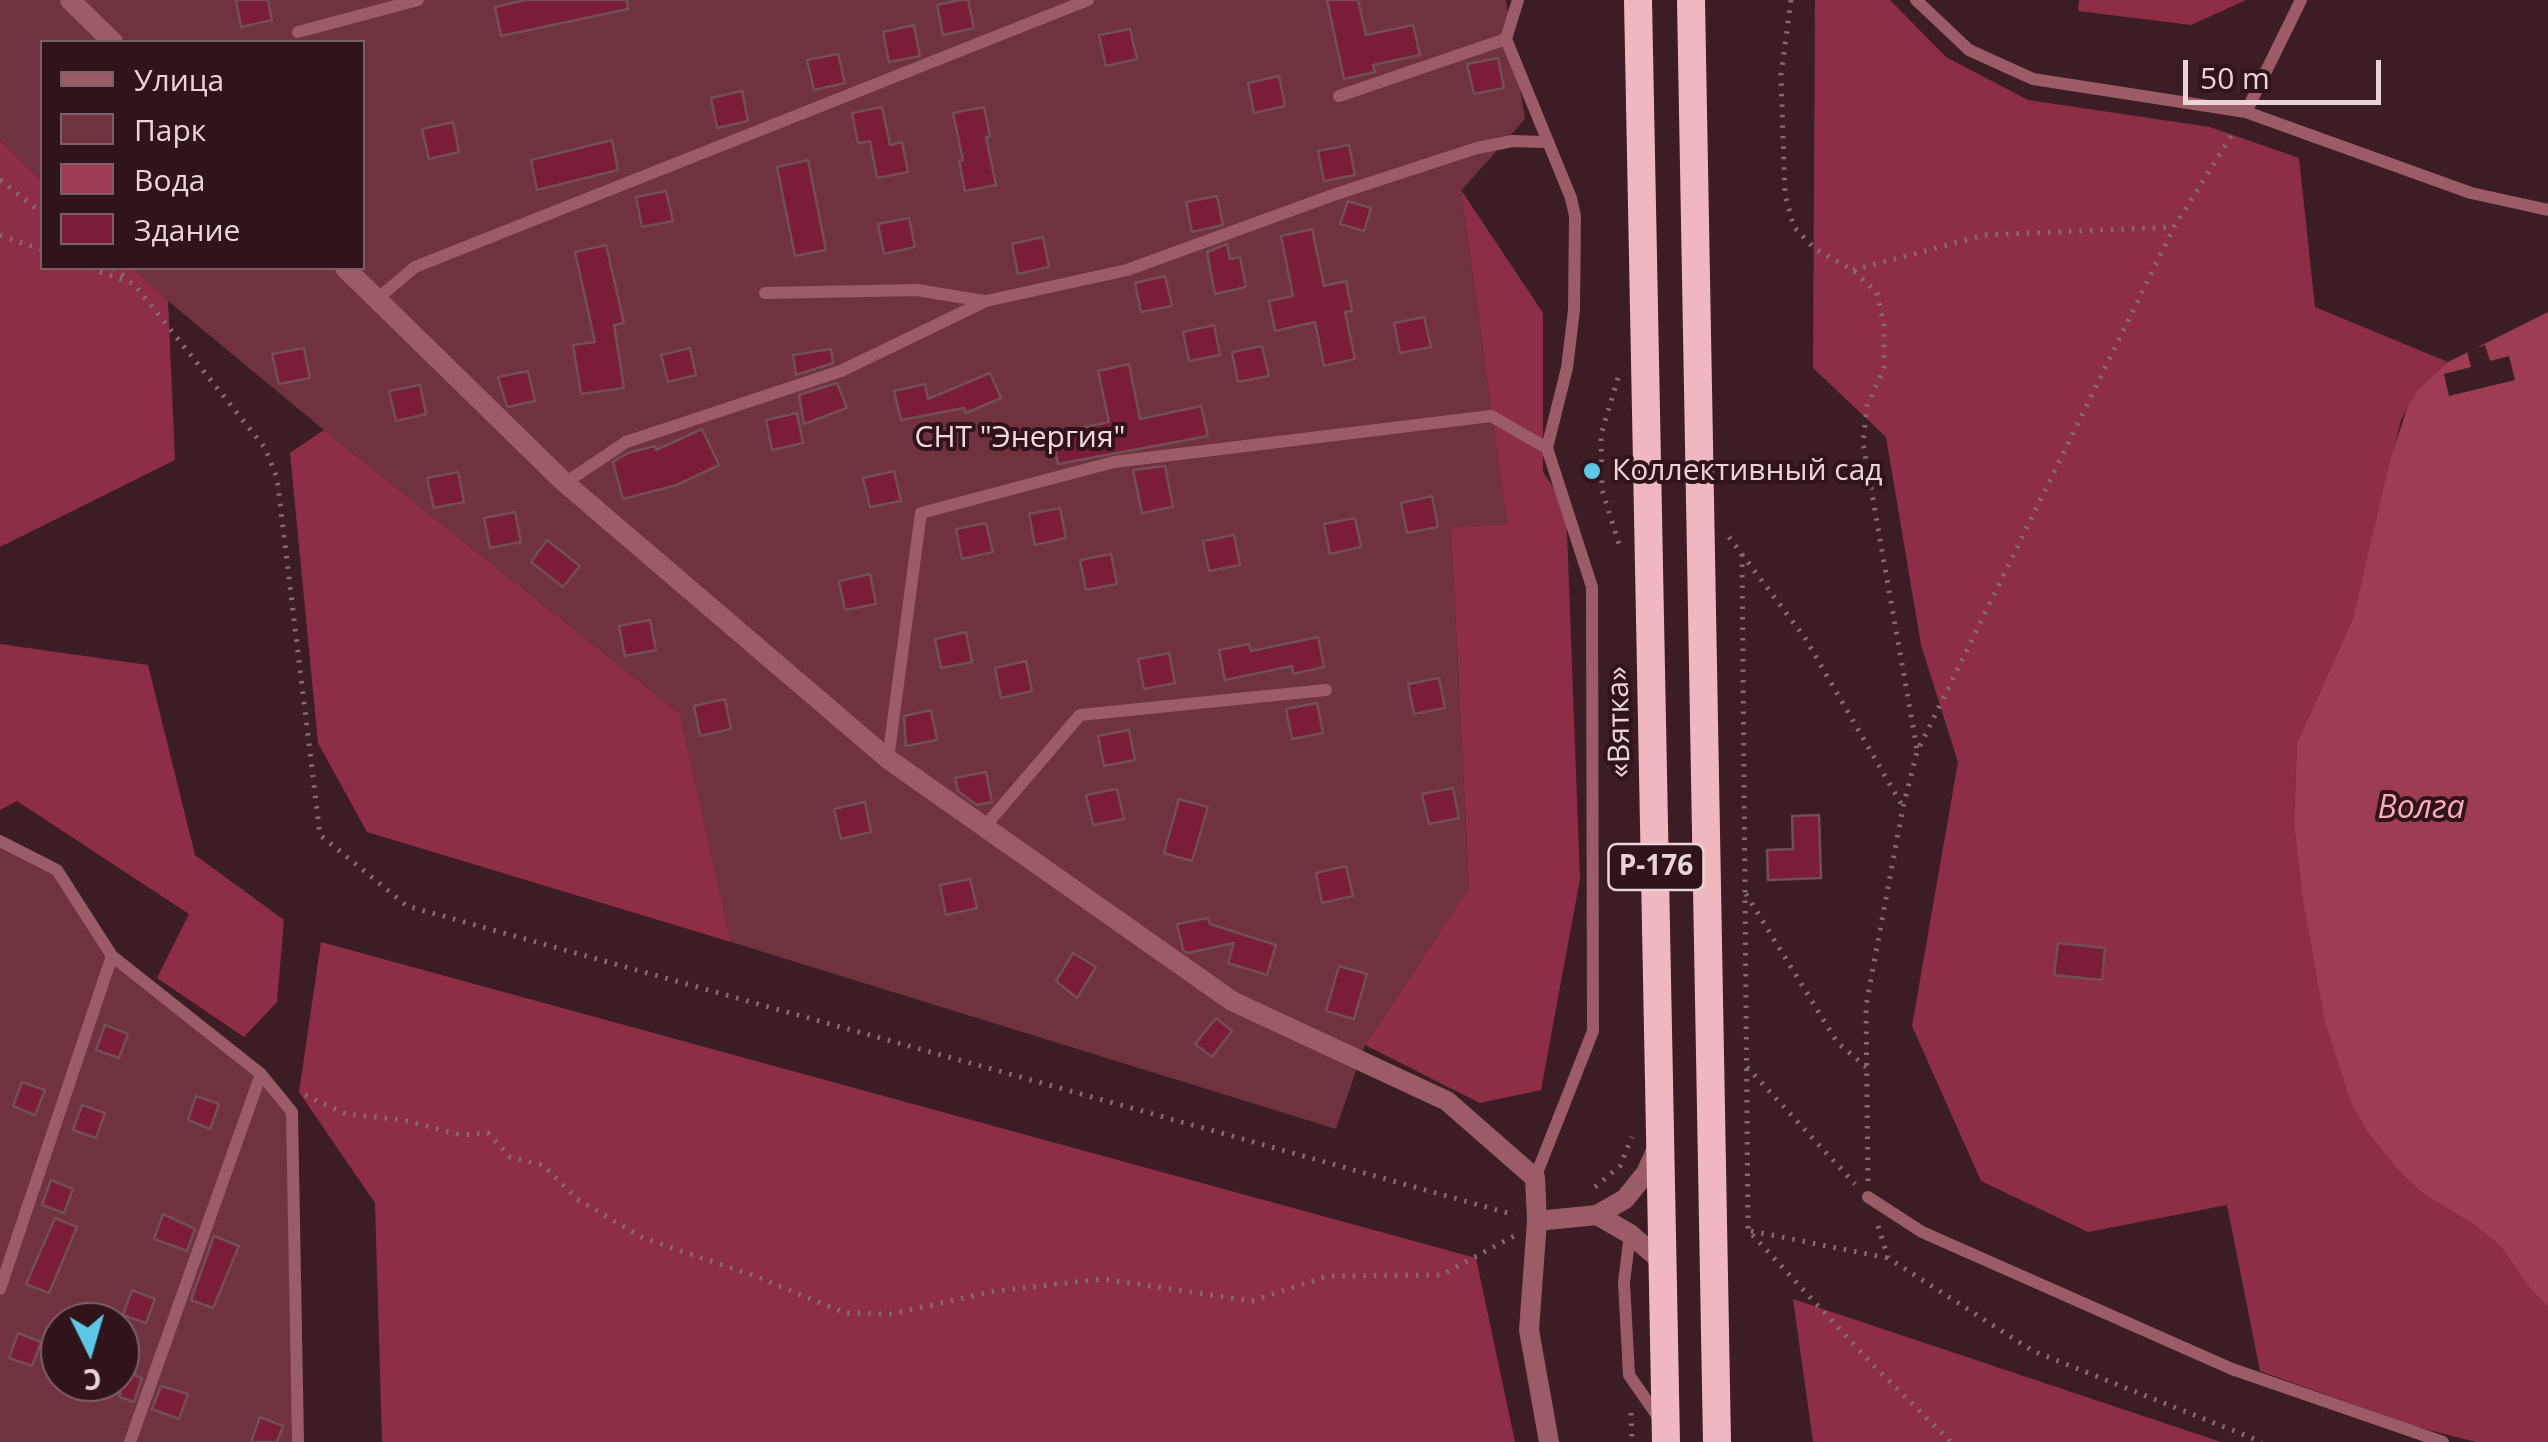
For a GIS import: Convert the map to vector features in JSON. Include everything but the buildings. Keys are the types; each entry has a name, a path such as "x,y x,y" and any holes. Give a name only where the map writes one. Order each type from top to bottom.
{"highway":[{"name":"«Вятка»","path":"1638,0 1666,1435"},
{"name":"Р-176","path":"1691,0 1718,1436"}],"street":[{"path":"70,0 111,40"},
{"path":"347,270 565,483 888,759 1232,1001 1448,1101 1535,1178 1538,1221 1529,1330 1549,1442"},
{"path":"1538,1221 1597,1215 1625,1198 1646,1173 1662,1139"},
{"path":"1597,1215 1630,1234 1665,1264"}],"lane":[{"path":"298,32 418,0"},
{"path":"377,299 415,267 1088,0"},
{"path":"1518,0 1506,38 1575,216 1572,329 1548,448 1592,587 1593,1031 1535,1178"},
{"path":"1916,0 1969,50 2033,78 2246,112 2471,193 2548,210"},
{"path":"2246,112 2301,0"},
{"path":"1339,96 1506,38"},
{"path":"565,483 626,442 841,371 986,301 1127,270 1477,148 1513,141 1546,142"},
{"path":"766,292 917,290 986,301"},
{"path":"888,759 921,513 1114,462 1491,416 1548,448"},
{"path":"986,825 1080,715 1326,690"},
{"path":"0,841 57,870 112,956 261,1074 292,1112 298,1442"},
{"path":"0,1289 112,956"},
{"path":"130,1442 261,1074"},
{"path":"1868,1197 1922,1232 2232,1368 2443,1442"},
{"path":"1630,1234 1624,1282 1629,1375 1666,1435"}],"path":[{"path":"1791,0 1781,75 1785,196 1794,227 1815,250 1853,270 1877,293 1884,325 1884,368 1867,406 1863,443 1917,752"},
{"path":"1888,1258 1868,1197 1866,1006 1917,752 2174,227 2246,112"},
{"path":"0,180 40,211"},
{"path":"1853,270 1986,235 2174,227"},
{"path":"0,234 40,249"},
{"path":"96,270 134,284"},
{"path":"116,270 134,284 264,448 278,478 320,835 407,906 1538,1221"},
{"path":"1701,499 1805,638 1904,807"},
{"path":"1742,554 1748,1230 1872,1364 1951,1442"},
{"path":"1744,890 1837,1042 1866,1067"},
{"path":"1746,1066 1868,1197"},
{"path":"261,1074 346,1114 404,1120 461,1135 488,1134 510,1156 542,1165 577,1199 643,1238 752,1274 845,1313 892,1314 995,1292 1103,1280 1252,1302 1328,1276 1441,1275 1493,1250 1538,1221"},
{"path":"1748,1230 1888,1258 2033,1351 2262,1442"}],"green space":[{"name":"СНТ \"Энергия\"","path":"0,0 1506,0 1525,119 1461,191 1507,524 1451,527 1469,888 1365,1045 1336,1129 731,942 680,714 324,430 135,270 365,270 365,40 40,40 40,179 0,140"},
{"path":"0,841 57,870 112,956 261,1074 292,1112 298,1442 0,1442"}],"shaded area":[{"path":"1815,0 1890,0 1946,57 2028,100 2210,127 2299,158 2315,307 2448,362 2418,389 2401,420 2353,618 2297,743 2294,822 2301,889 2314,951 2368,1133 2422,1193 2476,1226 2501,1247 2548,1307 2548,1442 2476,1442 2413,1426 2260,1371 2227,1205 2088,1232 1981,1181 1912,1026 1958,762 1921,645 1886,437 1813,368"},
{"path":"2079,0 2246,0 2191,25 2078,11"},
{"path":"0,140 40,179 40,270 135,270 168,301 175,460 0,547"},
{"path":"1461,190 1543,313 1543,472 1566,506 1580,879 1541,1090 1480,1103 1365,1045 1469,888 1451,527 1507,524"},
{"path":"324,430 680,714 731,942 367,832 318,743 290,453"},
{"path":"0,644 148,665 195,855 284,920 277,1002 244,1037 157,978 189,914 17,801 0,810"},
{"path":"321,942 1476,1258 1515,1442 382,1442 375,1203 299,1092"},
{"path":"1793,1299 2221,1442 1813,1442"}],"water":[{"name":"Волга","path":"2548,312 2548,1307 2501,1247 2476,1226 2422,1193 2397,1169 2368,1133 2350,1100 2325,1021 2301,889 2294,822 2297,743 2353,618 2391,457 2408,406 2418,389 2448,362"}],"pier":[{"path":"2485,345 2490,361 2509,356 2515,380 2449,396 2444,374 2471,367 2467,351"}],"place":[{"name":"Коллективный сад","path":"1592,471"}]}
